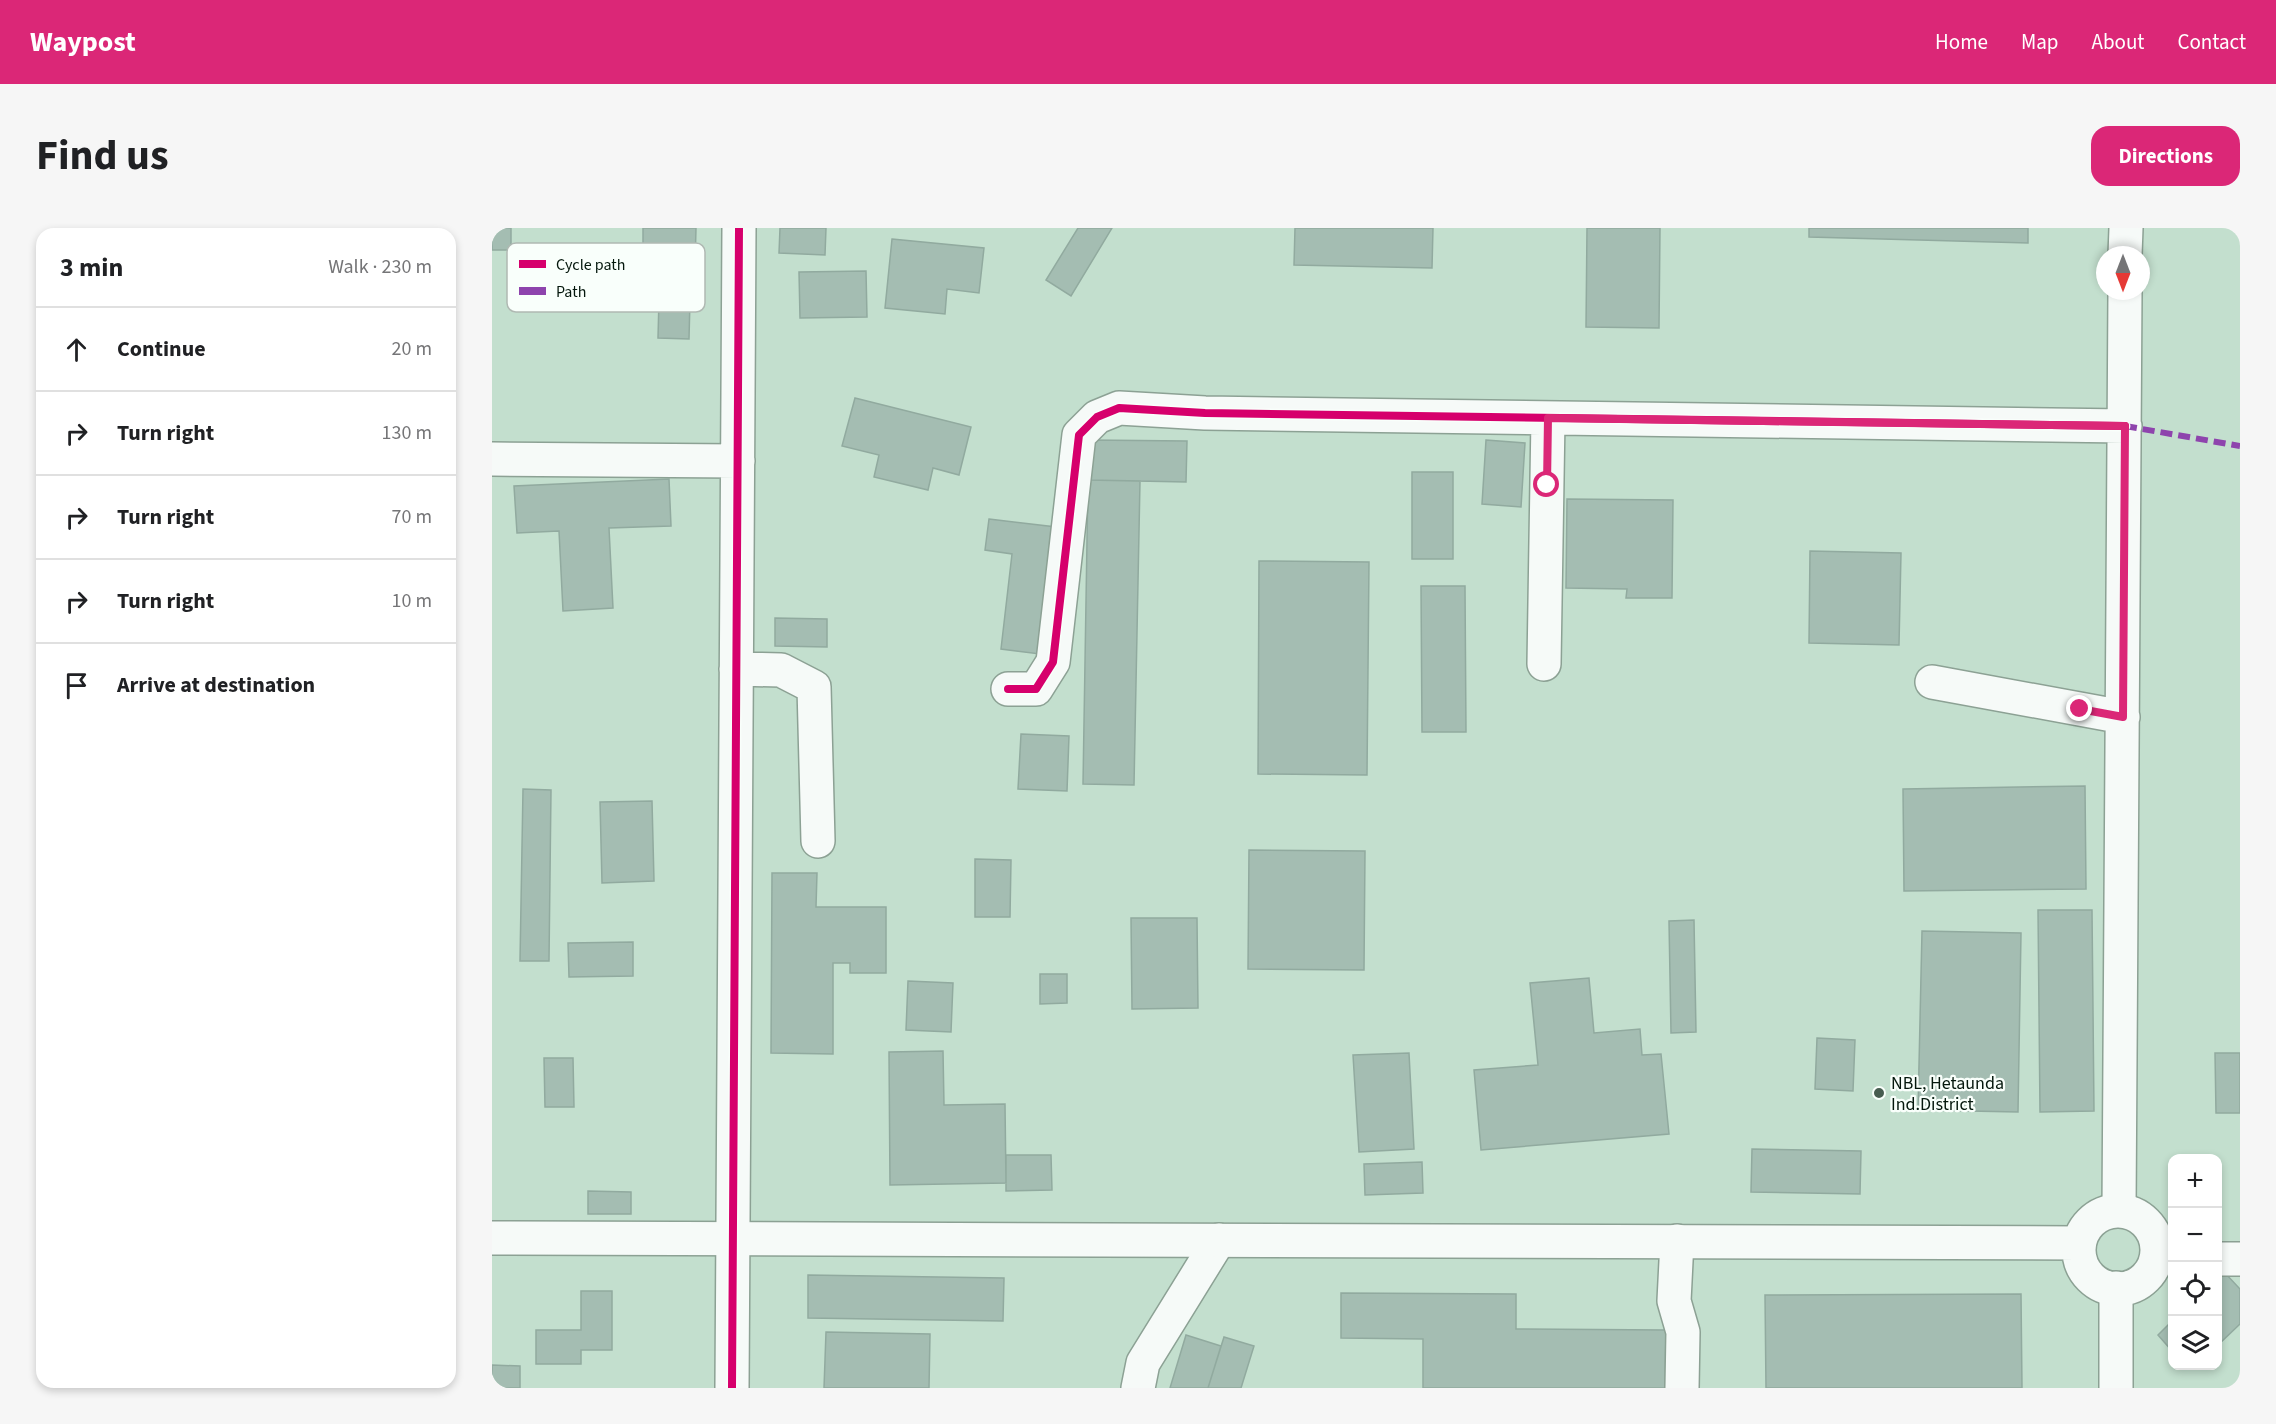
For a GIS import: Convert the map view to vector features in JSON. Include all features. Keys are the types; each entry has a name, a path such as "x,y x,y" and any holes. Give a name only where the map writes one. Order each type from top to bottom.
{"main road":[{"path":"732,1388 739,228"},
{"path":"2126,228 2126,246"},
{"path":"2120,1210 2125,300"},
{"path":"1008,690 1036,690 1053,662 1079,435 1097,417 1119,408 1204,413 2125,426"},
{"path":"1544,664 1548,418"},
{"path":"492,459 738,461"},
{"path":"736,669 781,670 814,687 818,841"},
{"path":"1932,682 2123,717"},
{"path":"2120,1210 2137,1215 2148,1224 2165,1255 2141,1282 2121,1289 2103,1286 2091,1279 2079,1257 2078,1243 2090,1221 2106,1212 2120,1210"},
{"path":"492,1238 2078,1243"},
{"path":"1138,1388 1143,1363 1219,1240"},
{"path":"1677,1241 1674,1301 1683,1332 1682,1388"},
{"path":"2222,1259 2240,1259"},
{"path":"2116,1288 2116,1388"}],"building":[{"path":"492,228 511,228 511,243 507,243 507,250 492,250"},
{"path":"643,228 696,228 696,243 643,243"},
{"path":"780,228 826,228 825,255 779,253"},
{"path":"1078,228 1112,228 1071,296 1046,280"},
{"path":"1295,228 1433,228 1432,268 1294,265"},
{"path":"1587,228 1660,228 1659,328 1586,327"},
{"path":"1809,228 2028,228 2028,243 1809,237"},
{"path":"892,239 984,248 979,293 947,289 945,314 885,308"},
{"path":"866,271 867,317 800,318 799,272"},
{"path":"659,312 690,312 689,339 658,338"},
{"path":"855,398 971,427 959,475 933,468 928,490 874,477 879,455 842,446"},
{"path":"1089,440 1187,441 1186,482 1088,480"},
{"path":"1486,440 1525,443 1521,507 1482,504"},
{"path":"1412,472 1453,472 1453,559 1412,559"},
{"path":"669,479 671,526 609,528 613,608 563,611 559,531 517,533 514,486"},
{"path":"1088,480 1140,481 1134,785 1083,784"},
{"path":"1567,499 1673,500 1672,598 1626,598 1627,589 1566,588"},
{"path":"989,519 1056,527 1040,654 1001,649 1012,554 985,550"},
{"path":"1810,551 1901,553 1899,645 1809,643"},
{"path":"1259,561 1369,562 1367,775 1258,774"},
{"path":"1421,586 1465,586 1466,732 1422,732"},
{"path":"775,618 827,619 827,647 775,646"},
{"path":"1021,734 1069,736 1067,791 1018,789"},
{"path":"2085,786 2086,889 1904,891 1903,789"},
{"path":"523,789 551,790 549,961 520,961"},
{"path":"652,801 654,881 602,883 600,802"},
{"path":"1249,850 1365,851 1364,970 1248,969"},
{"path":"975,859 1011,860 1010,917 975,917"},
{"path":"772,873 817,873 816,907 886,907 886,973 850,973 850,963 833,963 833,1054 771,1053"},
{"path":"2038,910 2092,910 2094,1111 2040,1112"},
{"path":"1131,918 1197,918 1198,1008 1132,1009"},
{"path":"1694,920 1696,1032 1671,1033 1669,921"},
{"path":"1922,931 2021,933 2018,1112 1918,1110"},
{"path":"633,942 633,976 569,977 568,943"},
{"path":"1040,974 1067,974 1067,1003 1040,1004"},
{"path":"1589,978 1594,1033 1640,1029 1642,1055 1661,1054 1669,1134 1481,1150 1474,1070 1538,1065 1530,983"},
{"path":"908,981 953,983 951,1032 906,1030"},
{"path":"1817,1038 1855,1040 1853,1091 1815,1089"},
{"path":"943,1051 944,1105 1005,1104 1006,1183 890,1185 889,1052"},
{"path":"1409,1053 1414,1149 1359,1152 1353,1055"},
{"path":"2215,1053 2240,1053 2240,1113 2216,1113"},
{"path":"544,1058 573,1058 574,1107 545,1107"},
{"path":"1752,1149 1861,1151 1860,1194 1751,1192"},
{"path":"1006,1155 1051,1155 1052,1190 1006,1191"},
{"path":"1422,1162 1423,1193 1365,1195 1364,1164"},
{"path":"588,1191 631,1192 631,1214 588,1214"},
{"path":"2225,1273 2240,1289 2240,1324 2222,1341 2222,1316 2222,1276"},
{"path":"808,1275 1004,1278 1003,1321 808,1318"},
{"path":"581,1291 612,1291 612,1350 581,1350 581,1364 536,1364 536,1330 581,1330"},
{"path":"1341,1293 1516,1294 1516,1329 1666,1330 1665,1388 1423,1388 1423,1339 1341,1338"},
{"path":"2021,1294 2022,1388 1766,1388 1765,1295"},
{"path":"2168,1325 2168,1346 2158,1335"},
{"path":"826,1332 930,1334 929,1388 824,1388"},
{"path":"1186,1335 1221,1346 1208,1388 1170,1388"},
{"path":"1224,1337 1254,1346 1241,1388 1208,1388"},
{"path":"492,1365 520,1366 520,1388 492,1388"}],"marked path":[{"path":"2125,426 2240,446"}],"cycle path":[{"path":"732,1388 739,228"},
{"path":"1008,689 1036,689 1053,662 1079,435 1097,417 1119,408 1205,413 2125,426"}],"place":[{"name":"NBL, Hetaunda Ind.District","path":"1879,1093"}],"route":[{"path":"1547,485 1548,418 2125,426 2123,717 2080,709"}]}
